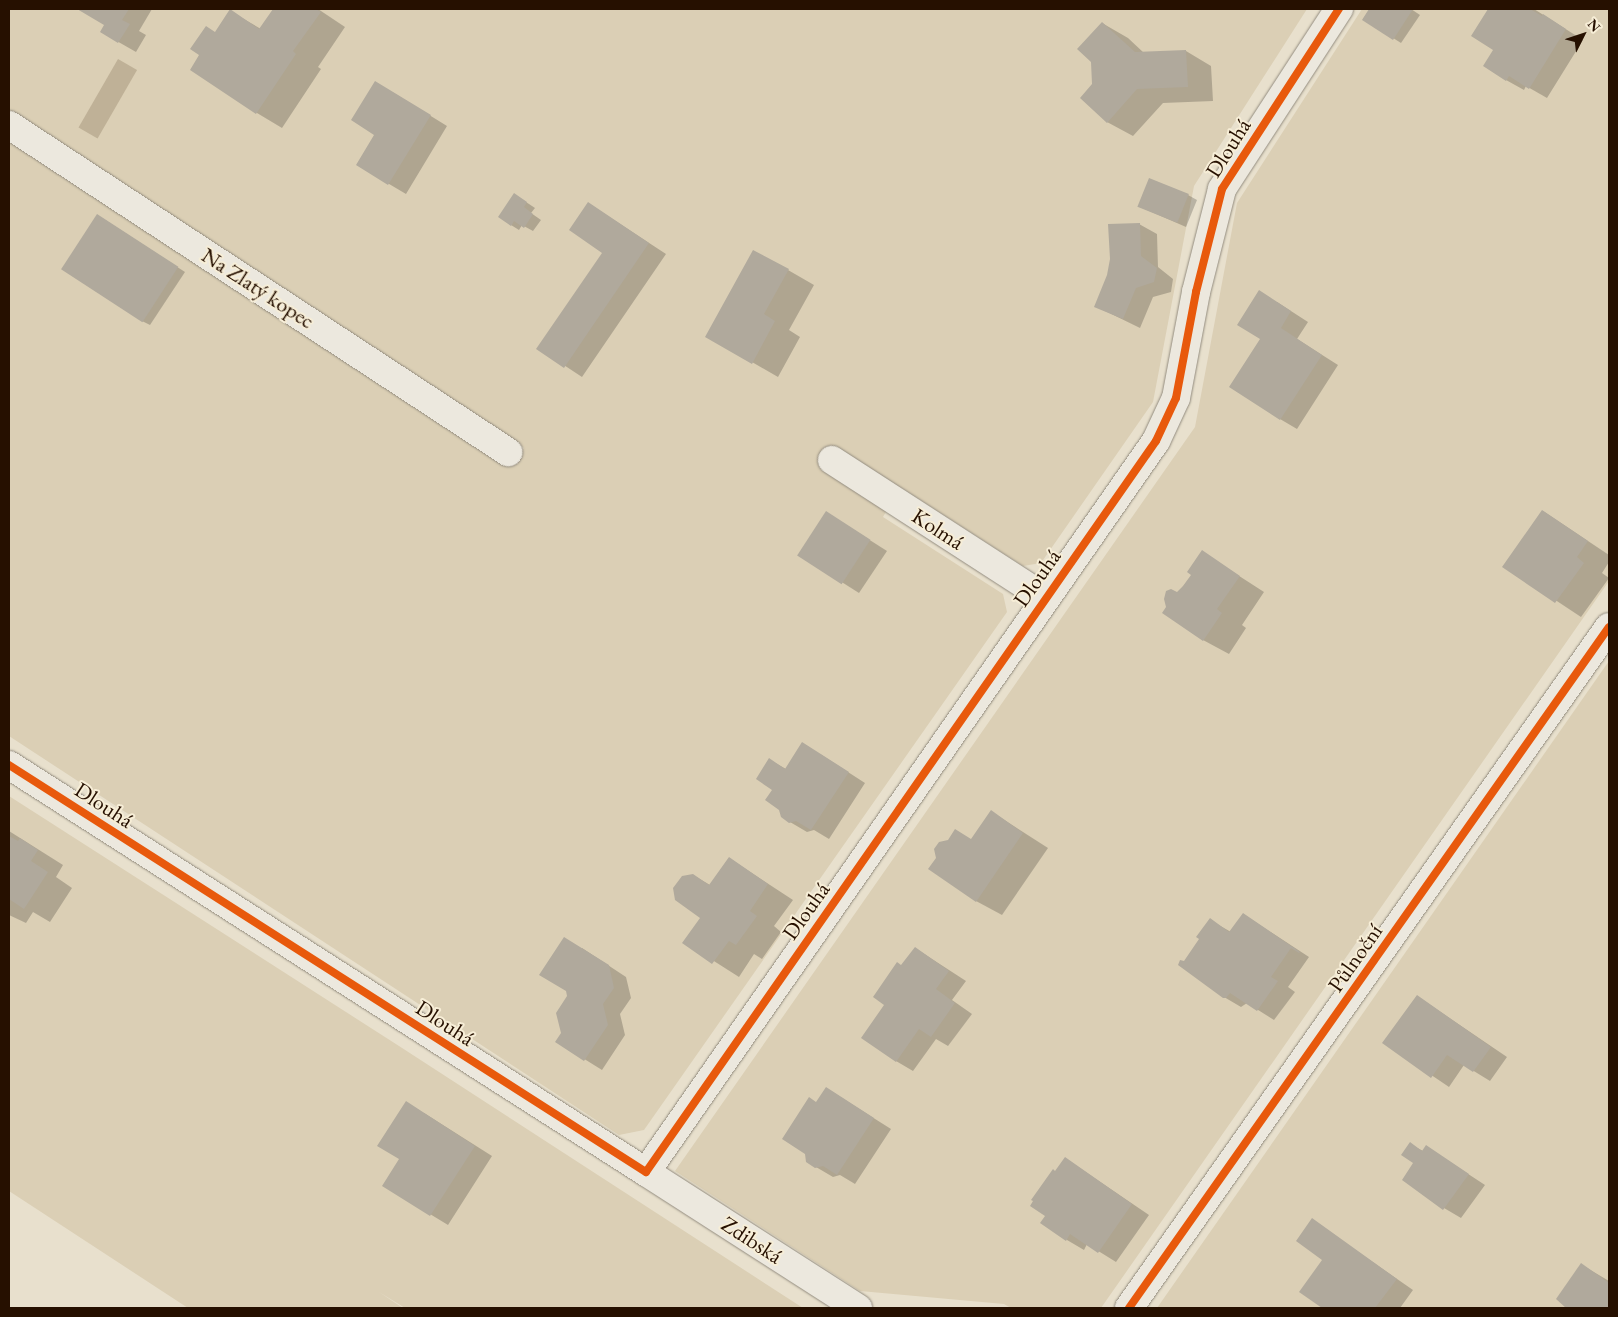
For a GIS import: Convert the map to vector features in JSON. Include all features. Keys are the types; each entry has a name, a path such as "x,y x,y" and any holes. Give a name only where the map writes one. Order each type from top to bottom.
{"street":[{"name":"Dlouhá","path":"9,765 646,1172 1156,441 1176,398 1196,292 1222,189 1339,9"},
{"name":"Na Zlatý kopec","path":"9,125 508,452"},
{"name":"Kolmá","path":"832,460 1045,598"},
{"name":"Půlnoční","path":"1129,1308 1609,627"},
{"name":"Zdibská","path":"646,1172 858,1308"}],"shaded area":[{"path":"9,9 1307,9 1194,186 1153,402 1041,563 1023,566 900,487 883,517 1003,594 1007,612 644,1130 619,1135 9,736 9,137 512,466 524,448 9,112"},
{"path":"1362,9 1609,9 1609,581 1101,1308 1011,1308 1004,1304 860,1291 675,1171 1195,427 1237,203"},
{"path":"118,59 137,70 98,138 79,127"},
{"path":"1609,661 1609,1308 1157,1308"},
{"path":"9,796 803,1308 405,1308 379,1292 403,1308 188,1308 9,1191"}],"building":[{"path":"77,9 129,9 122,20 130,24 118,43 100,32 104,25"},
{"path":"230,9 259,29 273,9 316,9 321,12 293,51 296,54 256,114 190,70 199,55 190,49 206,26 215,32"},
{"path":"1369,9 1413,9 1393,40 1362,20"},
{"path":"1488,9 1530,9 1542,16 1543,14 1566,29 1529,89 1509,76 1506,81 1483,66 1493,50 1471,36"},
{"path":"1102,22 1135,52 1186,50 1188,87 1137,89 1107,123 1080,98 1092,84 1091,62 1077,49"},
{"path":"375,81 431,115 388,185 356,165 374,135 351,120"},
{"path":"1149,178 1189,194 1177,223 1137,207"},
{"path":"514,193 527,202 524,207 533,214 524,228 514,221 511,226 498,217"},
{"path":"588,202 649,243 564,368 536,349 602,253 569,230"},
{"path":"97,214 178,267 142,322 61,269"},
{"path":"1140,223 1141,256 1157,268 1154,282 1136,288 1123,319 1094,307 1107,275 1110,259 1108,224"},
{"path":"753,250 789,269 764,314 775,321 752,364 705,337"},
{"path":"1259,290 1291,311 1281,328 1322,355 1280,420 1229,387 1260,339 1237,325"},
{"path":"1542,510 1588,541 1577,557 1584,563 1555,603 1502,567"},
{"path":"826,511 870,540 842,584 797,555"},
{"path":"1202,550 1240,576 1217,609 1222,613 1203,641 1162,613 1166,607 1164,599 1166,591 1171,589 1177,592 1183,586 1191,575 1187,572"},
{"path":"802,742 849,772 811,830 796,821 789,823 781,817 779,810 765,800 772,790 756,779 769,758 785,769"},
{"path":"991,810 1023,833 976,902 928,869 936,858 934,849 939,842 948,840 955,829 971,839"},
{"path":"9,836 18,841 20,838 38,850 31,861 48,872 24,909 9,899"},
{"path":"729,857 768,884 750,911 757,916 736,945 729,941 712,964 682,943 700,918 675,900 673,888 682,876 693,874 709,885"},
{"path":"1243,913 1300,952 1291,948 1271,977 1278,981 1257,1011 1230,993 1226,998 1223,998 1178,965 1180,960 1184,961 1199,939 1196,937 1210,918 1229,932"},
{"path":"564,937 609,965 614,988 603,1004 608,1025 584,1061 555,1042 561,1033 556,1013 567,996 566,991 539,975"},
{"path":"915,947 949,971 936,989 955,1003 931,1037 919,1029 896,1062 861,1038 884,1005 873,997 897,962 901,965"},
{"path":"1417,995 1491,1047 1473,1072 1447,1055 1431,1078 1382,1043"},
{"path":"826,1087 874,1118 837,1175 823,1166 815,1168 806,1162 805,1154 782,1139 809,1097 816,1102"},
{"path":"406,1101 475,1146 430,1216 382,1186 399,1159 377,1146"},
{"path":"1410,1142 1422,1151 1426,1145 1469,1174 1443,1210 1402,1180 1413,1163 1401,1155"},
{"path":"1065,1157 1132,1204 1098,1253 1070,1234 1066,1241 1040,1223 1045,1216 1030,1206 1033,1201 1031,1200 1053,1169 1055,1171"},
{"path":"1312,1218 1397,1279 1375,1308 1322,1308 1299,1292 1322,1260 1296,1241"},
{"path":"1581,1263 1609,1283 1609,1308 1566,1308 1556,1299"}],"cycle path":[{"path":"9,765 646,1172 1156,441 1176,398 1196,292 1222,189 1339,9"},
{"path":"1129,1308 1609,627"}]}
